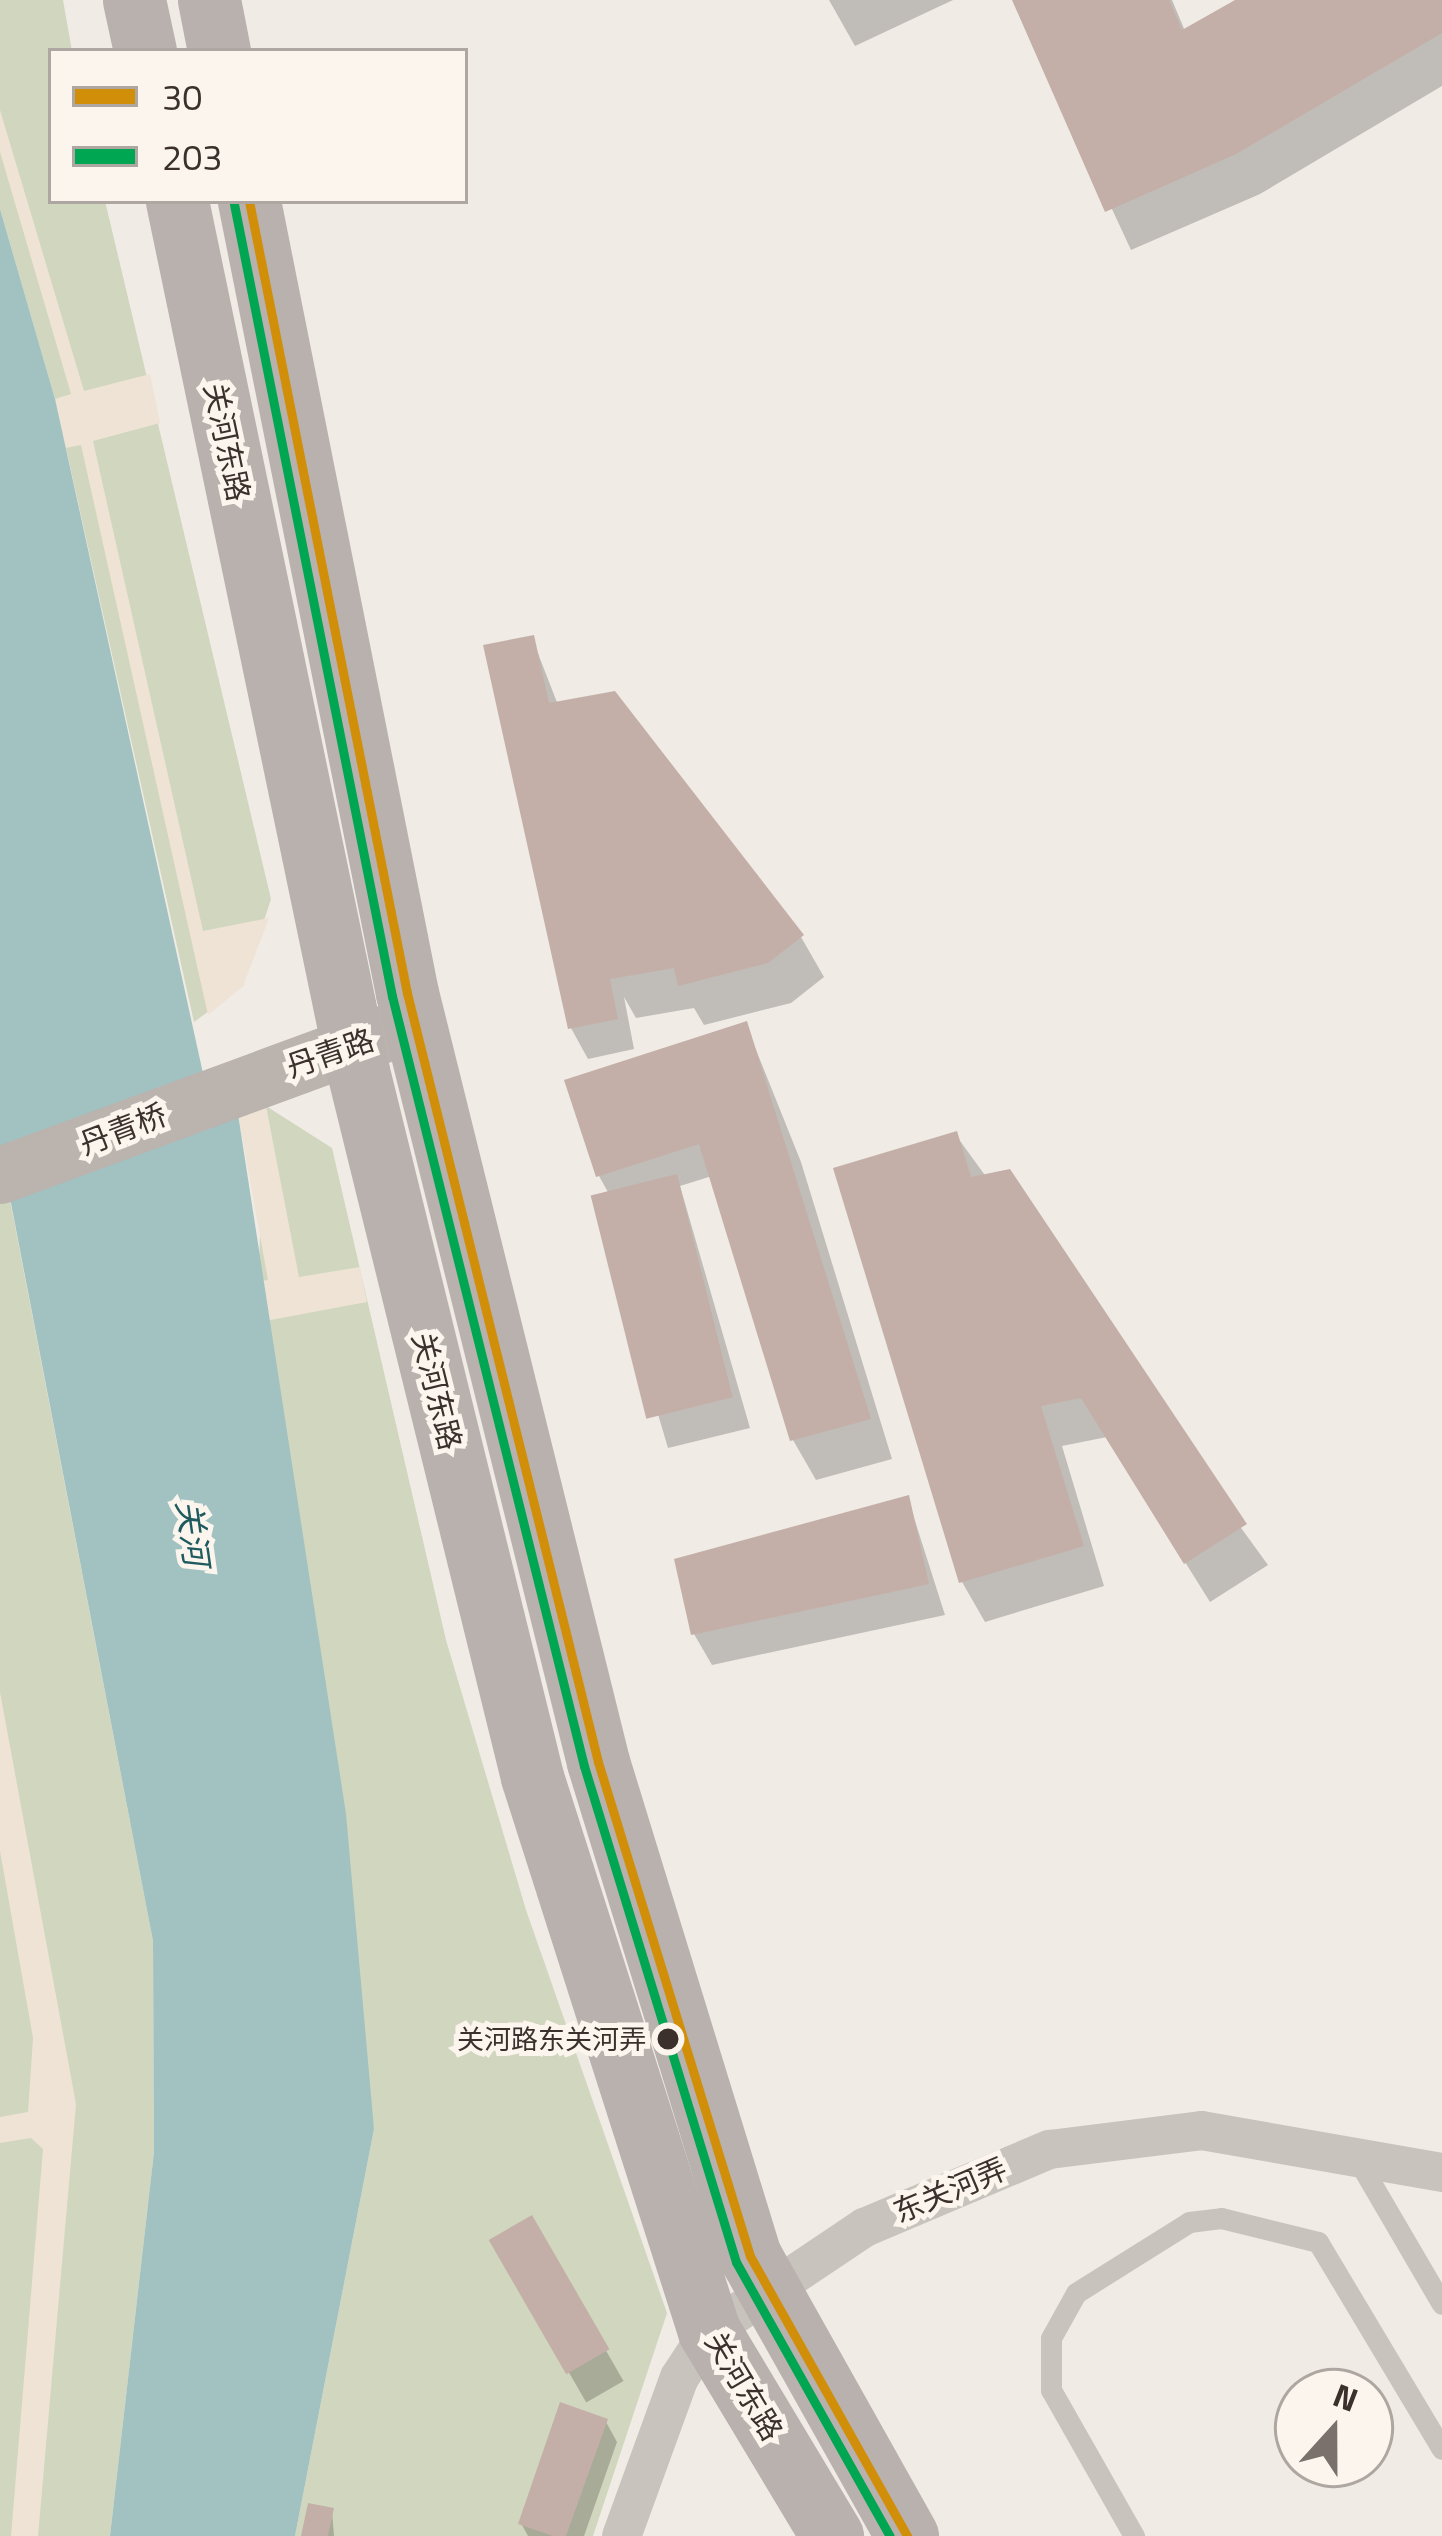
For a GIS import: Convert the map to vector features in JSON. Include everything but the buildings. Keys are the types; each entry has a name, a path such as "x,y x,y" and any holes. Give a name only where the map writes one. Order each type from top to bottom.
{"main road":[{"path":"134,0 144,48"},
{"path":"209,0 218,48"},
{"name":"关河东路","path":"177,204 350,1029 532,1777 709,2331 832,2536"},
{"path":"250,204 411,1008 598,1762 769,2294 908,2536"}],"street":[{"name":"丹青路","path":"244,1068 411,1008"},
{"name":"丹青桥","path":"0,1147 244,1068"},
{"name":"丹青桥","path":"0,1175 244,1068"},
{"name":"东关河弄","path":"621,2536 680,2377 709,2331 864,2227 1049,2149 1201,2130 1442,2172"}],"lane":[{"path":"1355,2157 1442,2304"},
{"path":"1134,2536 1051,2390 1051,2338 1076,2293 1189,2222 1220,2218 1318,2242 1438,2435"}],"green space":[{"path":"0,0 63,0 71,48 48,48 48,204 106,204 271,899 243,986 194,1022 55,399 0,209"},
{"path":"266,1106 332,1148 446,1640 526,1910 667,2313 593,2536 295,2536 374,2129 258,1281"},
{"path":"10,1200 153,1941 154,2152 110,2536 0,2536 0,1204"}],"shaded area":[{"path":"0,110 84,391 150,374 160,423 93,441 203,931 269,918 243,986 208,1015 81,445 66,448 55,399 71,394 0,152"},
{"path":"266,1106 299,1277 360,1267 367,1302 265,1321 258,1281 268,1280 238,1114"},
{"path":"0,1692 76,2104 38,2536 11,2536 43,2149 31,2138 0,2143 0,2117 28,2112 33,2038 0,1851"}],"water":[{"name":"关河","path":"0,209 55,399 213,1119 238,1114 346,1814 374,2129 295,2536 110,2536 154,2152 153,1941 0,1146"}],"transit line":[{"name":"203","path":"234,204 392,996 584,1766 736,2262 890,2536"},
{"name":"30","path":"250,204 407,993 598,1762 750,2256 907,2536"}],"place":[{"name":"关河路东关河弄","path":"668,2039"}]}
